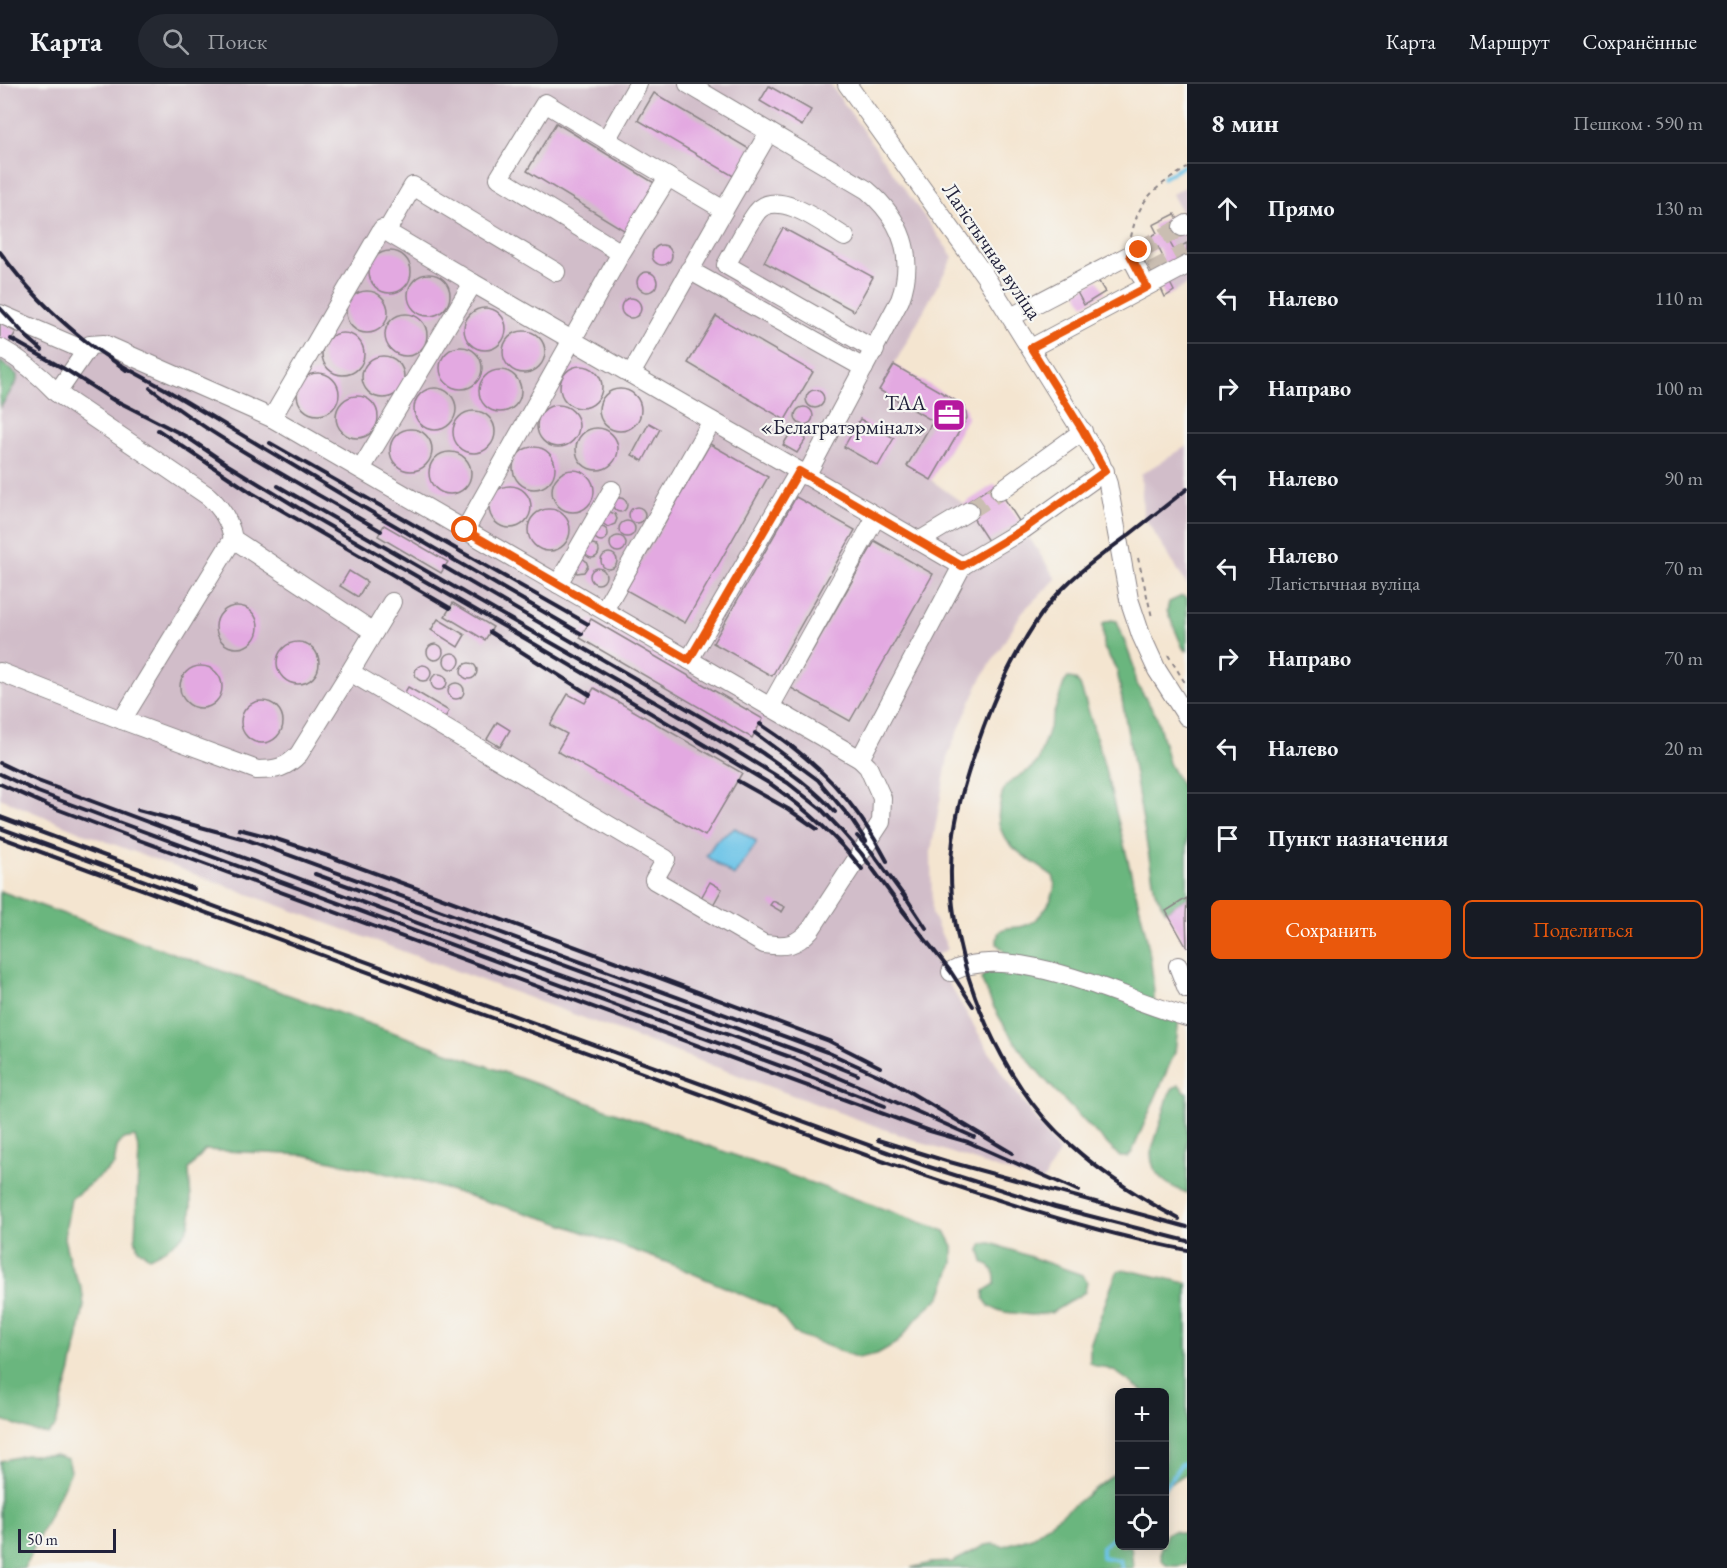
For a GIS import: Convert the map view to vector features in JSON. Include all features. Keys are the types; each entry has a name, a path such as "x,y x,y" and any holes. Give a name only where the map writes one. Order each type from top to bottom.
{"street":[{"path":"606,140 638,84"},
{"path":"688,84 867,190 882,203 897,225 906,255 905,286 892,318 875,350 803,474 689,660"},
{"name":"Лагістычная вуліца","path":"848,84 985,276 1083,431 1105,471 1130,599 1141,635 1157,670 1187,717"},
{"path":"621,253 499,178 545,103 724,210"},
{"path":"631,374 769,132"},
{"path":"465,530 571,339 668,177"},
{"path":"386,232 413,186 556,272"},
{"path":"845,237 793,207 779,202 771,203 757,212 726,266 875,350"},
{"path":"272,418 382,230 962,566"},
{"path":"1011,317 1134,253 1146,278"},
{"path":"1031,348 1146,278 1187,265"},
{"path":"689,270 864,368"},
{"path":"361,470 474,283"},
{"path":"0,314 86,351"},
{"path":"57,393 90,345 104,344 272,418 860,759 868,767 882,798 881,822 811,929 800,942 778,946 764,944 654,880 666,859 350,672"},
{"path":"0,348 21,360 57,393 218,504 226,516 233,539 374,632"},
{"path":"604,610 712,421"},
{"path":"1000,492 1083,431"},
{"path":"860,759 962,566 1024,529 1105,471"},
{"path":"558,584 612,490"},
{"path":"919,541 969,511"},
{"path":"770,707 876,516"},
{"path":"122,720 233,539"},
{"path":"0,672 257,770 276,770 290,764 299,754 392,602"},
{"path":"951,972 964,966 1003,962 1051,972 1187,1017"},
{"path":"1178,966 1187,988"}],"path":[{"path":"1134,253 1130,242 1135,219 1145,201 1154,189 1187,168"},
{"path":"1137,553 1156,626"},
{"path":"1168,655 1187,686"}],"shaded area":[{"name":"ТАА «Белагратэрмінал»","path":"0,84 830,84 953,257 894,365 965,406 967,418 931,480 964,504 995,484 1056,579 1023,611 980,681 949,752 931,851 932,914 948,949 933,957 1002,1073 1059,1152 1042,1183 922,1143 375,941 78,831 0,798"},
{"path":"1187,186 1187,285 1165,297 1148,265 1162,257 1158,248 1142,256 1136,245 1157,233 1153,225 1175,214 1179,221 1184,217 1172,194"},
{"path":"1187,446 1187,585 1143,515 1141,474"}],"green space":[{"path":"0,361 17,375 17,381 0,408"},
{"path":"1182,596 1187,598 1187,651 1183,648 1167,611 1169,602"},
{"path":"1111,620 1117,621 1134,667 1135,681 1157,717 1169,763 1187,796 1187,898 1166,911 1155,892 1117,670 1104,648 1103,623"},
{"path":"1068,678 1075,679 1080,685 1112,797 1147,939 1153,976 1154,1013 1179,1019 1175,1052 1128,1157 1120,1157 1041,1075 1007,1030 981,979 987,971 1005,967 1004,951 997,944 1000,931 1005,928 1024,926 1037,918 1048,906 1054,890 1053,876 1013,848 1001,829 998,818 1001,797 1006,786 1031,769 1038,761 1064,683"},
{"path":"0,891 945,1231 953,1246 953,1263 941,1296 918,1317 898,1342 877,1354 858,1358 794,1333 776,1309 666,1262 550,1220 415,1180 305,1155 205,1150 189,1169 190,1223 178,1240 149,1257 138,1249 135,1238 139,1151 135,1137 123,1139 117,1147 114,1165 71,1199 64,1238 70,1264 82,1289 84,1306 71,1370 55,1427 48,1434 0,1419"},
{"path":"1179,1085 1187,1093 1187,1193 1173,1187 1157,1174 1151,1153 1169,1094"},
{"path":"991,1243 1082,1275 1087,1282 1085,1292 1051,1313 1031,1315 1004,1312 990,1307 984,1299 984,1291 995,1284 995,1276 991,1268 983,1262 980,1250 983,1244"},
{"path":"1127,1270 1187,1283 1187,1473 1169,1484 1169,1388 1138,1388 1116,1372 1090,1362 1090,1345 1118,1271"},
{"path":"25,1455 55,1455 68,1459 71,1471 24,1568 0,1568 0,1461"},
{"path":"1115,1474 1115,1550 1131,1550 1133,1568 911,1568 931,1563 953,1562 985,1545 1003,1546 1032,1537"},
{"path":"1174,1531 1187,1535 1187,1565 1169,1566 1163,1562 1161,1550 1169,1550 1169,1532"}],"water":[{"path":"735,828 756,841 756,844 734,876 706,856 716,841"}],"building":[{"path":"769,86 811,110 802,126 760,101"},
{"path":"654,93 751,150 735,177 638,120"},
{"path":"556,123 656,184 627,232 527,171"},
{"path":"1175,214 1185,232 1169,241 1174,250 1187,243 1187,259 1154,277 1148,265 1163,257 1158,247 1142,256 1136,245 1157,233 1153,225"},
{"path":"783,228 873,277 854,311 764,262"},
{"path":"662,245 669,248 672,255 669,262 662,265 655,262 652,255 655,248"},
{"path":"390,251 405,257 411,272 405,287 390,293 375,287 369,272 375,257"},
{"path":"647,272 654,275 657,282 654,289 647,292 640,289 637,282 640,275"},
{"path":"429,274 444,280 450,295 444,310 429,316 414,310 408,295 414,280"},
{"path":"1098,280 1105,292 1084,305 1077,292"},
{"path":"1169,281 1174,291 1165,297 1160,286"},
{"path":"367,291 382,297 388,312 382,327 367,333 352,327 346,312 352,297"},
{"path":"631,298 638,301 641,308 638,315 631,318 624,315 621,308 624,301"},
{"path":"485,308 500,314 506,329 500,344 485,350 470,344 464,329 470,314"},
{"path":"406,314 421,320 427,335 421,350 406,356 391,350 385,335 391,320"},
{"path":"716,316 813,372 785,420 688,363"},
{"path":"0,323 16,332 7,347 0,343"},
{"path":"524,331 539,337 545,352 539,367 524,373 509,367 503,352 509,337"},
{"path":"343,333 358,339 364,354 358,369 343,375 328,369 322,354 328,339"},
{"path":"461,347 476,353 482,368 476,383 461,389 446,383 440,368 446,353"},
{"path":"383,356 398,362 404,377 398,392 383,398 368,392 362,377 368,362"},
{"path":"894,365 965,406 967,418 931,480 907,466 933,421 879,390"},
{"path":"581,366 596,372 602,387 596,402 581,408 566,402 560,387 566,372"},
{"path":"500,370 515,376 521,391 515,406 500,412 485,406 479,391 485,376"},
{"path":"318,373 333,379 339,394 333,409 318,415 303,409 297,394 303,379"},
{"path":"435,388 450,394 456,409 450,424 435,430 420,424 414,409 420,394"},
{"path":"620,389 635,395 641,410 635,425 620,431 605,425 599,410 605,395"},
{"path":"815,390 821,393 824,399 821,405 815,408 809,405 806,399 809,393"},
{"path":"357,396 372,402 378,417 372,432 357,438 342,432 336,417 342,402"},
{"path":"558,405 573,411 579,426 573,441 558,447 543,441 537,426 543,411"},
{"path":"804,407 810,410 813,416 810,422 804,425 798,422 795,416 798,410"},
{"path":"474,411 489,417 495,432 489,447 474,453 459,447 453,432 459,417"},
{"path":"860,419 894,438 878,466 844,447"},
{"path":"649,423 660,429 643,461 632,455"},
{"path":"597,428 612,434 618,449 612,464 597,470 582,464 576,449 582,434"},
{"path":"411,429 426,435 432,450 426,465 411,471 396,465 390,450 396,435"},
{"path":"792,430 806,439 797,453 783,445"},
{"path":"710,444 768,477 685,623 626,590"},
{"path":"534,447 549,453 555,468 549,483 534,489 519,483 513,468 519,453"},
{"path":"450,452 465,458 471,473 465,488 450,494 435,488 429,473 435,458"},
{"path":"573,470 588,476 594,491 588,506 573,512 558,506 552,491 558,476"},
{"path":"995,484 1019,521 988,541 964,504"},
{"path":"510,486 525,492 531,507 525,522 510,528 495,522 489,507 495,492"},
{"path":"796,497 855,530 772,676 713,643"},
{"path":"617,498 623,498 627,505 623,512 617,512 613,508 613,502"},
{"path":"637,507 645,515 637,523 629,515"},
{"path":"549,509 564,515 570,530 564,545 549,551 534,545 528,530 534,515"},
{"path":"608,511 615,514 617,519 615,524 608,527 602,523"},
{"path":"627,521 635,529 627,537 619,529"},
{"path":"384,525 448,562 441,573 378,536"},
{"path":"601,527 606,529 608,534 606,539 601,541 596,539 594,534 596,529"},
{"path":"618,536 626,544 618,552 610,544"},
{"path":"875,541 933,574 850,721 791,688"},
{"path":"592,544 597,546 599,551 597,556 592,558 587,556 585,551 587,546"},
{"path":"609,553 617,561 609,569 601,561"},
{"path":"582,558 588,566 584,572 577,573 575,571"},
{"path":"598,568 606,576 598,584 590,576"},
{"path":"349,571 367,582 358,597 340,586"},
{"path":"453,603 493,627 485,640 445,616"},
{"path":"237,606 252,612 258,627 252,642 237,648 222,642 216,627 222,612"},
{"path":"438,619 465,635 458,647 431,630"},
{"path":"591,619 763,719 752,738 580,638"},
{"path":"298,642 313,648 319,663 313,678 298,684 283,678 277,663 283,648"},
{"path":"432,644 438,644 443,652 441,658 432,660 427,655 427,649"},
{"path":"449,653 455,653 460,661 458,667 449,669 444,664 444,658"},
{"path":"466,663 472,663 477,671 475,677 466,679 461,674 461,668"},
{"path":"420,665 426,665 431,673 429,679 420,681 415,676 415,670"},
{"path":"201,666 216,672 222,687 216,702 201,708 186,702 180,687 186,672"},
{"path":"436,674 442,674 447,682 445,688 436,690 431,685 431,679"},
{"path":"453,683 459,683 464,691 462,697 453,699 448,694 448,688"},
{"path":"408,687 449,711 443,721 402,697"},
{"path":"594,688 742,773 705,836 557,751 567,734 550,725 568,694 585,703"},
{"path":"262,701 277,707 283,722 277,737 262,743 247,737 241,722 247,707"},
{"path":"497,722 510,730 500,747 487,739"},
{"path":"710,882 722,889 713,905 701,898"},
{"path":"1187,898 1186,915 1187,948 1166,911"},
{"path":"773,901 785,907 782,912 770,905"}],"waterway":[{"path":"1163,178 1187,164"},
{"path":"1169,1482 1181,1464 1187,1463"},
{"path":"1115,1536 1102,1547 1102,1557 1119,1560 1122,1568"}],"tunnel":[{"path":"1139,250 1182,227"},
{"path":"1151,271 1187,252"},
{"path":"969,511 1000,491"}],"railway":[{"path":"0,252 52,312 75,333 126,370"},
{"path":"0,308 42,350"},
{"path":"11,339 118,403"},
{"path":"119,364 582,634"},
{"path":"150,388 234,446 381,531"},
{"path":"113,399 187,437 310,515 526,639 772,785 820,824 862,869"},
{"path":"158,430 252,493 450,608"},
{"path":"270,443 588,624"},
{"path":"278,486 681,717 788,783 822,810 840,829 861,853 908,917"},
{"path":"1179,1219 1115,1180 1085,1157 1057,1132 1033,1104 991,1035 975,996 954,917 951,877 955,828 970,767 998,691 1024,641 1045,609 1074,578 1187,489"},
{"path":"444,567 758,750 808,786 835,812"},
{"path":"490,632 590,695"},
{"path":"760,724 799,752 833,784 862,819 887,861"},
{"path":"755,733 818,780 852,820 866,841"},
{"path":"0,763 38,781 471,943 790,1057 974,1137"},
{"path":"0,774 38,792 885,1106"},
{"path":"738,781 788,809 817,829"},
{"path":"0,784 49,806 131,837 930,1131 968,1142 1079,1191"},
{"path":"138,810 245,839 827,1052 891,1081 1012,1153"},
{"path":"0,817 194,889"},
{"path":"0,828 923,1165 1055,1207 1187,1241"},
{"path":"239,829 331,857 652,975 829,1041 880,1067"},
{"path":"857,836 871,851 906,899"},
{"path":"0,837 882,1161 1071,1222 1187,1250"},
{"path":"315,874 858,1075"},
{"path":"903,893 926,928"},
{"path":"902,910 951,972 973,1006"},
{"path":"878,1140 1187,1227"}],"place":[{"name":"ТАА «Белагратэрмінал»","path":"949,415"}],"route":[{"path":"465,530 689,660 799,471 962,566 1024,529 1105,471 1031,348 1147,287 1130,255 1139,250"}]}
